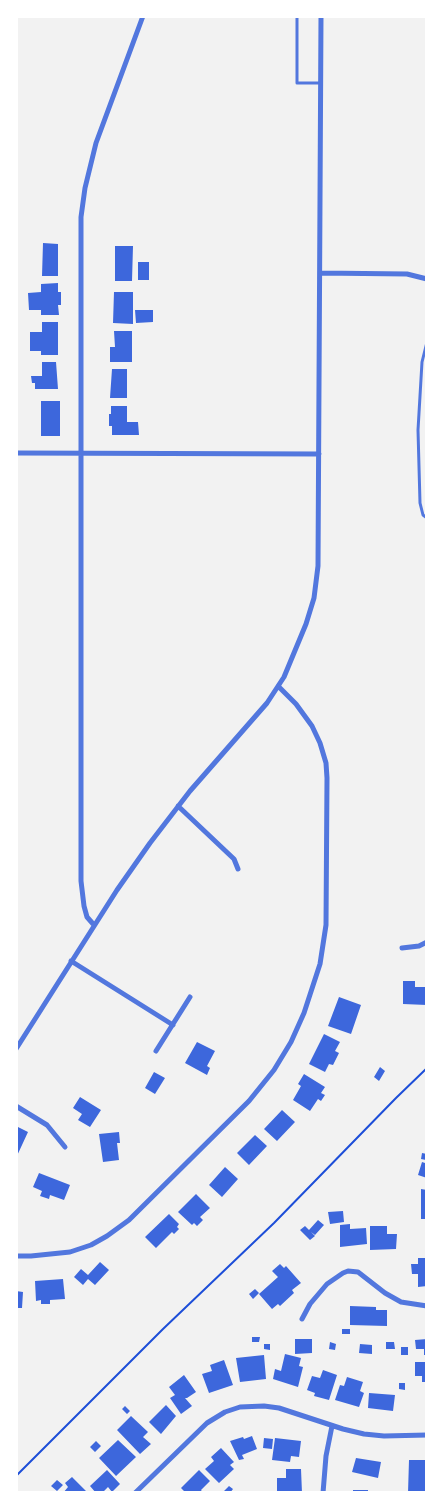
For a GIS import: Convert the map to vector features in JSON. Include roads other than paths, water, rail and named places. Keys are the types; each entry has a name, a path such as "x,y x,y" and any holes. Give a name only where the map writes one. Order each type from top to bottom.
{"street":[{"path":"94,925 87,917 81,881 81,217 85,188 96,143 143,16"},
{"path":"16,1049 133,866 178,806 267,703 284,678 306,624 315,588 318,566 321,16"},
{"path":"320,273 407,274 427,279"},
{"path":"16,453 319,454"},
{"path":"16,1256 70,1252 90,1245 130,1220 249,1101 274,1070 291,1042 304,1013 320,964 326,925 327,778 326,763 312,726 296,704 278,686"},
{"path":"178,806 234,859 238,869"},
{"path":"402,948 420,946 427,942"},
{"path":"72,961 173,1025"},
{"path":"156,1051 190,998"},
{"path":"16,1106 47,1125 65,1148"},
{"path":"302,1319 310,1304 327,1284 348,1271 358,1272 385,1293 401,1302 427,1306"},
{"path":"135,1493 207,1422 232,1410 252,1406 279,1408 332,1426 364,1434 384,1436 427,1435"},
{"path":"323,1493 326,1456 332,1426"}],"lane":[{"path":"297,16 298,83 321,83"},
{"path":"427,342 422,362 418,430 420,503 423,515 427,518"}]}
